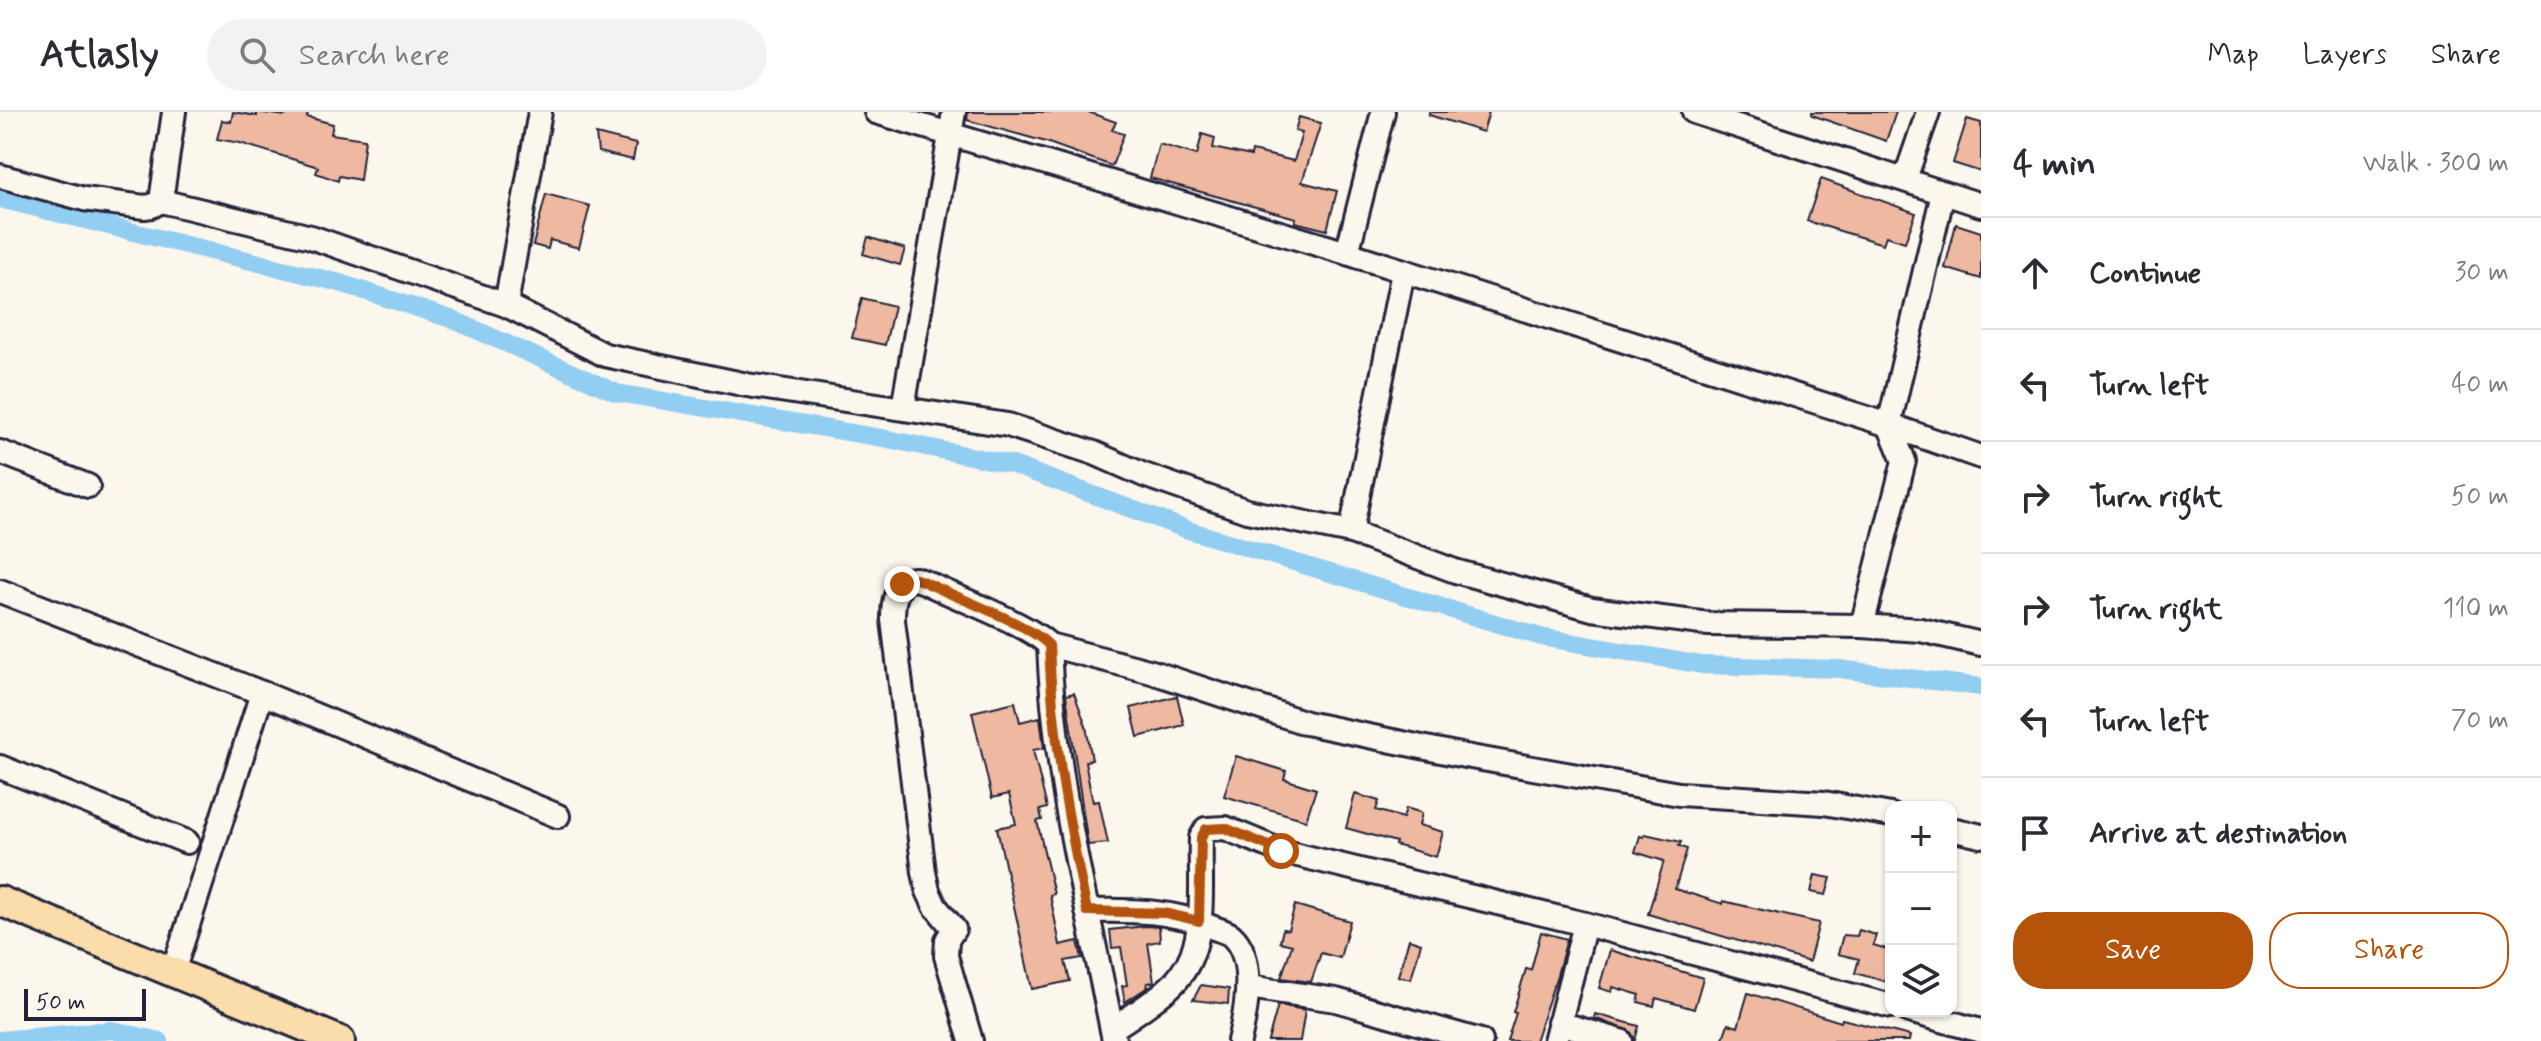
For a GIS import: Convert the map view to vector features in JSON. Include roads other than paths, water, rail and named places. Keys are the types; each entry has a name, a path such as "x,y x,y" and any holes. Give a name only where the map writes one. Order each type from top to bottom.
{"main road":[{"path":"0,901 340,1041"}],"street":[{"path":"161,201 174,112"},
{"path":"506,305 540,112"},
{"path":"876,112 1347,253 1981,457"},
{"path":"903,408 954,112"},
{"path":"1347,253 1383,112"},
{"path":"1905,179 1928,112"},
{"path":"1702,113 1981,205"},
{"path":"0,176 84,199 144,207 161,201 311,237 506,305 605,355 747,385 1008,425 1094,453 1144,475 1247,511 1351,532 1455,571 1592,609 1709,624 1921,630 1981,644"},
{"path":"1862,626 1904,461 1889,425 1943,193"},
{"path":"1351,532 1403,272"},
{"path":"0,452 88,486"},
{"path":"971,1041 946,956 947,940 954,929 935,906 924,872 893,620 893,602 897,590 906,580 916,579 1015,624 1049,645 1152,672 1306,723 1465,756 1679,794 1824,803 1885,814"},
{"path":"0,591 262,693 558,816"},
{"path":"1049,645 1051,704 1064,800 1113,1035 1179,979 1192,957 1199,921 1201,838 1206,829 1215,827 1225,828 1281,851 1585,924 1885,1004"},
{"path":"173,972 262,693"},
{"path":"0,767 187,842"},
{"path":"1957,830 1981,836"},
{"path":"1087,911 1165,913 1199,921 1231,935 1243,955 1249,987 1239,1041"},
{"path":"1585,924 1557,1032 1621,1041"},
{"path":"1249,987 1336,1000 1481,1041"},
{"path":"1931,1017 1981,1031"}],"waterway":[{"path":"0,199 340,283 454,320 617,393 888,439 1013,465 1188,530 1541,637 1702,665 1839,669 1981,687"},
{"path":"0,1040 112,1030 160,1041"}]}
